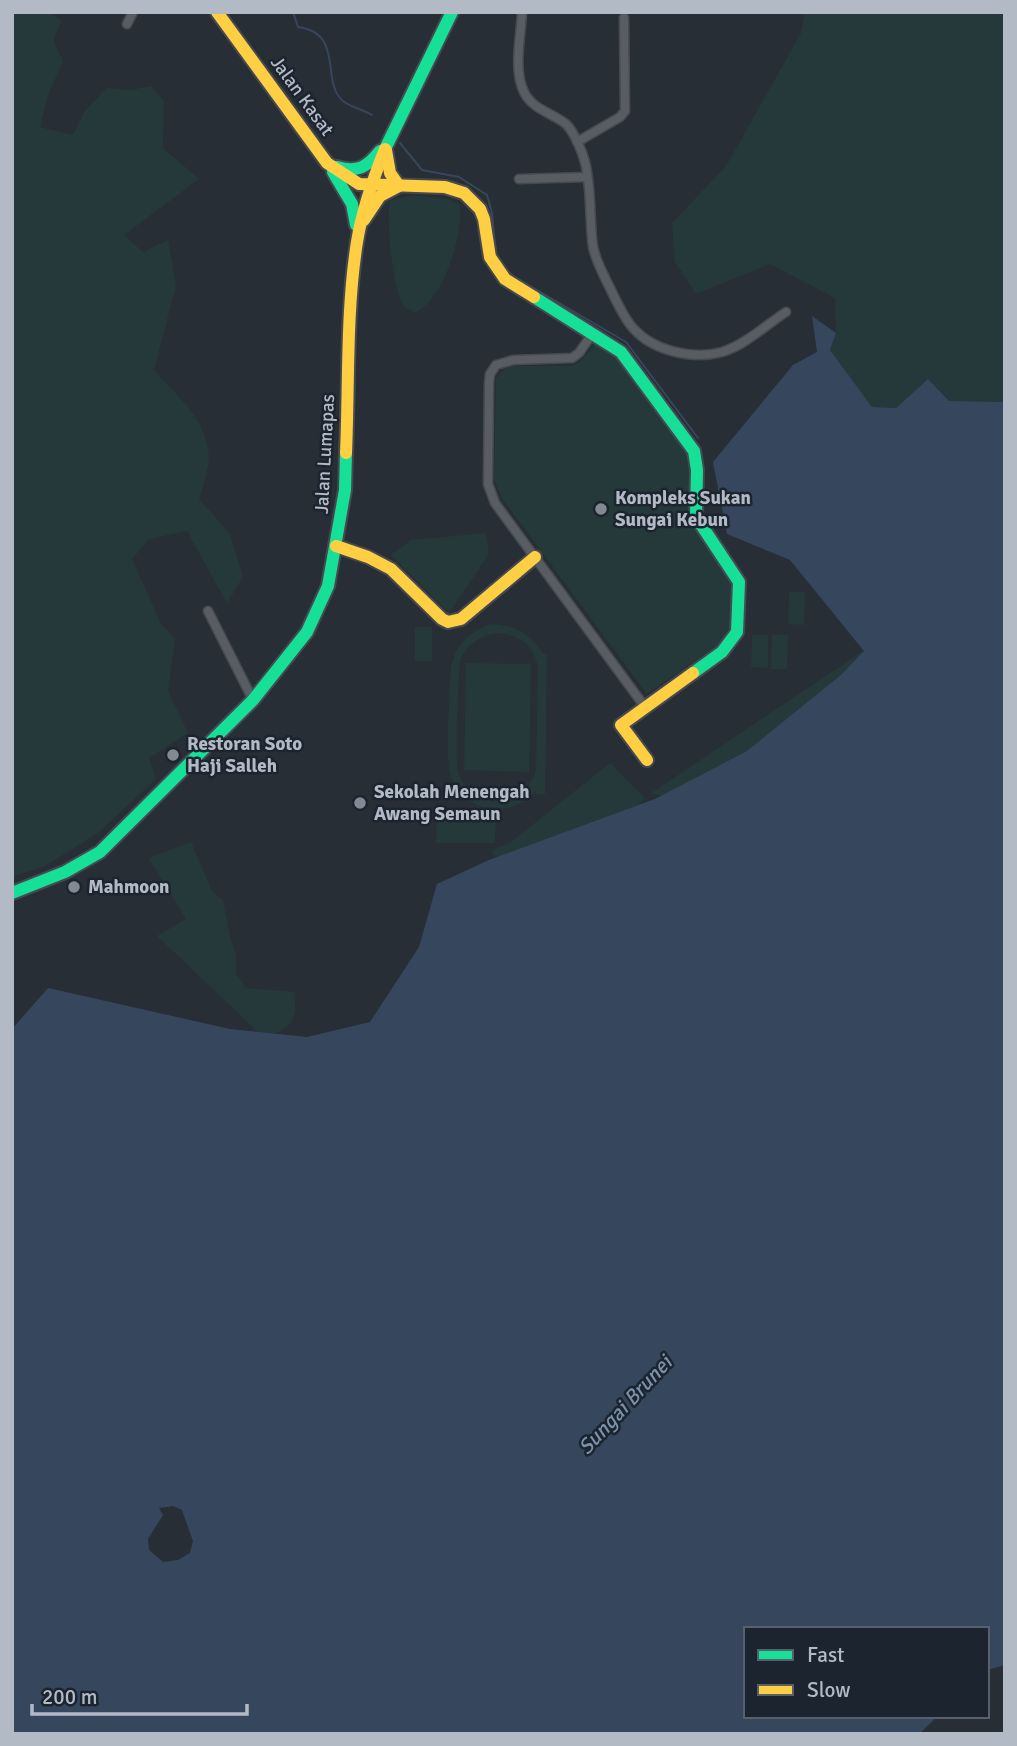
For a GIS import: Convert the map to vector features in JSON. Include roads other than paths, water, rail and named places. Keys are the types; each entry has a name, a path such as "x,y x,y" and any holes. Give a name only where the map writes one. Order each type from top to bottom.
{"main road":[{"name":"Jalan Kasat","path":"216,12 327,163 353,181 370,185"},
{"name":"Jalan Lumapas","path":"12,892 84,863 100,852 254,700 307,632 328,586 345,490 349,345 358,231 370,185 385,146 452,12"},
{"path":"327,163 356,171 368,165 385,146"},
{"path":"385,146 390,173 400,186"},
{"path":"327,163 348,194 358,231"},
{"path":"370,185 445,187 464,193 484,219 490,257 505,279 621,352 689,441 696,461 696,517 739,582 737,632 728,646 621,724 647,760"},
{"path":"358,231 380,196 400,186"},
{"path":"336,546 391,569 448,622 461,619 535,557"},
{"name":"Jalan Lumapas","path":"12,887 84,863"}],"street":[{"path":"127,24 133,12"},
{"path":"522,12 519,69 523,90 533,105 567,125 577,142 585,162 594,248 599,265 632,328 655,345 678,352 705,354 723,352 786,313"},
{"path":"577,142 620,117 625,111 624,18"},
{"path":"519,179 587,177"},
{"path":"592,334 579,353 572,358 504,361 495,365 490,374 488,484 491,495 645,707"},
{"path":"208,611 254,700"}],"water":[{"name":"Sungai Brunei","path":"812,316 836,333 830,350 872,407 896,408 928,379 949,401 1005,402 1005,1665 989,1669 989,1627 744,1627 744,1718 936,1718 919,1734 12,1734 12,1029 48,988 230,1029 307,1037 370,1022 419,947 437,884 489,860 655,799 747,751 841,675 864,651 790,560 727,534 713,462 793,365 817,352","holes":["173,1506 182,1510 193,1541 190,1553 178,1560 163,1562 149,1550 148,1539 163,1515 159,1508"]}],"waterway":[{"path":"293,12 298,27 312,31 322,38 330,59 336,93 346,103 372,115"},
{"path":"400,143 422,170 459,177 487,195 492,213 496,256"},
{"path":"505,268 513,276 626,342 698,438"}],"place":[{"name":"Kompleks Sukan Sungai Kebun","path":"601,509"},
{"name":"Restoran Soto Haji Salleh","path":"173,755"},
{"name":"Sekolah Menengah Awang Semaun","path":"360,803"},
{"name":"Mahmoon","path":"74,887"}]}
